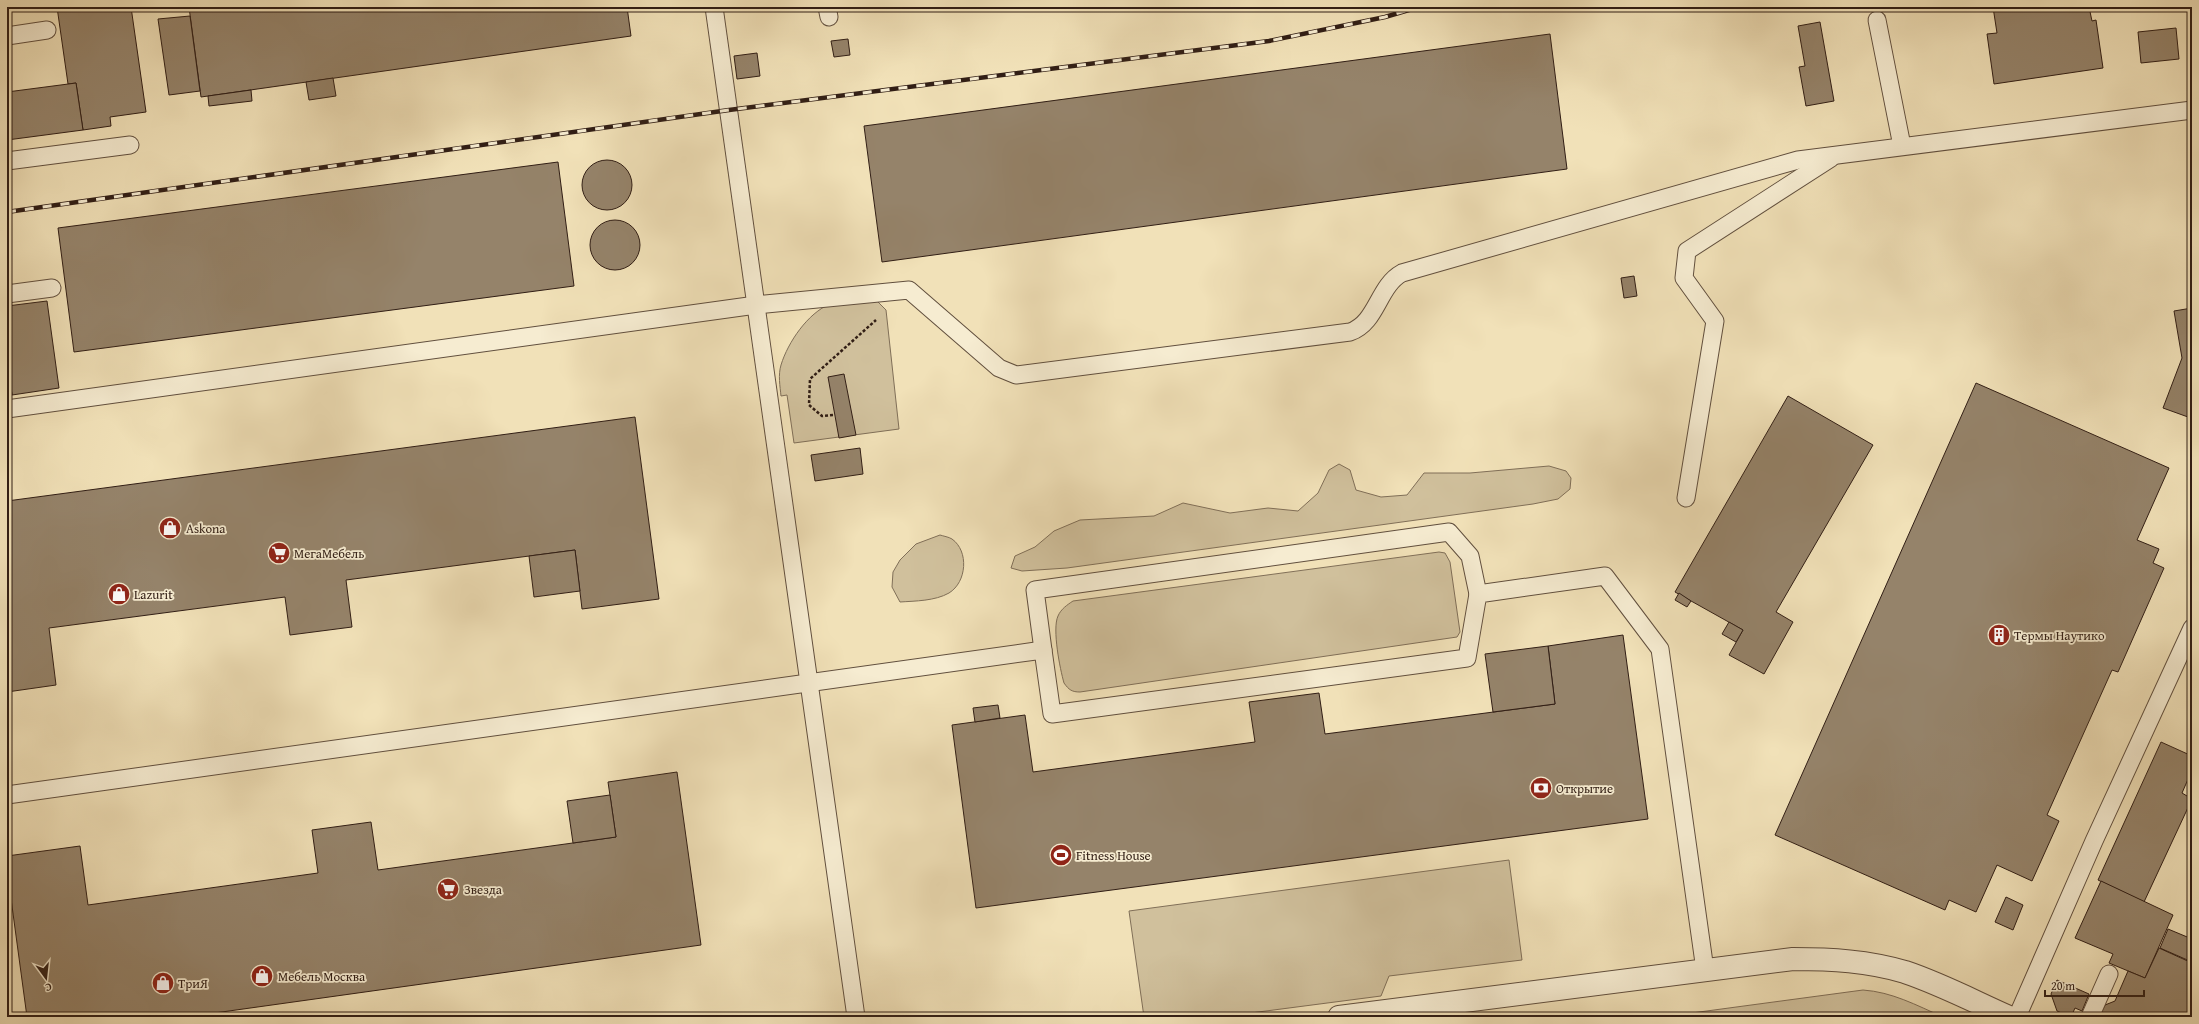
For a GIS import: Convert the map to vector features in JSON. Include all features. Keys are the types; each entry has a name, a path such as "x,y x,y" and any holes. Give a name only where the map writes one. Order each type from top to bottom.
{"street":[{"path":"1340,1017 1793,959 1837,959 1872,964 1905,972 2010,1017"}],"lane":[{"path":"714,7 856,1017"},
{"path":"1877,20 1902,146"},
{"path":"7,36 47,30"},
{"path":"7,409 756,305 909,290 999,368 1016,374 1350,332 1356,330 1366,321 1388,284 1394,277 1402,273 1798,160 2192,110"},
{"path":"7,161 130,145"},
{"path":"1686,498 1715,321 1684,278 1687,251 1836,154"},
{"path":"7,294 52,288"},
{"path":"1449,532 1470,556 1478,594 1467,658 1060,713 1052,714 1043,650 1035,590 1449,532"},
{"path":"1478,594 1605,576 1660,649 1705,970"},
{"path":"2017,1017 2094,841 2192,628"},
{"path":"7,794 1043,650"},
{"path":"2090,1017 2109,974"}],"path":[{"path":"833,415 822,416 809,405 810,380 909,290"}],"shaded area":[{"path":"876,300 886,310 899,429 794,443 787,395 781,396 780,373 784,356 794,338 814,314 830,304 841,301"},
{"path":"1339,464 1350,470 1356,490 1381,497 1407,495 1424,473 1470,473 1549,466 1566,471 1571,478 1570,489 1558,499 1533,504 1067,568 1022,571 1011,568 1015,556 1035,547 1054,531 1080,520 1154,516 1183,503 1230,513 1268,508 1298,511 1318,493 1329,470"},
{"path":"940,535 952,539 961,551 964,566 959,582 949,593 938,598 900,602 892,587 893,572 900,560 916,544"},
{"path":"1439,552 1445,553 1450,562 1460,632 1457,637 1080,692 1071,690 1064,683 1057,649 1056,622 1061,611 1073,601"},
{"path":"1509,860 1522,960 1389,976 1381,996 1220,1017 1144,1017 1129,911"},
{"path":"1863,990 1894,996 1943,1017 1662,1017"}],"building":[{"path":"57,7 131,7 146,112 110,117 111,126 83,130 76,83 68,84"},
{"path":"189,7 627,7 631,36 201,97"},
{"path":"1993,7 2089,7 2092,21 2096,20 2103,68 1994,84 1987,34 1997,33"},
{"path":"190,16 200,91 169,95 158,19"},
{"path":"1820,22 1834,101 1806,106 1799,67 1805,66 1798,26"},
{"path":"2176,28 2179,59 2141,63 2138,32"},
{"path":"1550,34 1567,169 882,262 864,126"},
{"path":"848,39 850,55 834,57 831,41"},
{"path":"757,53 760,76 737,79 734,56"},
{"path":"333,78 336,96 309,100 306,82"},
{"path":"76,83 83,130 7,140 7,92"},
{"path":"251,90 252,101 209,106 208,96"},
{"path":"602,160 612,160 625,167 632,180 632,190 625,203 612,210 602,210 593,206 586,199 582,190 582,180 586,171 593,164"},
{"path":"558,162 574,286 74,352 58,228"},
{"path":"610,220 620,220 633,227 640,240 640,250 633,263 620,270 610,270 601,266 594,259 590,250 590,240 594,231 601,224"},
{"path":"1634,276 1637,296 1624,298 1621,278"},
{"path":"47,301 59,388 12,395 7,357 7,306"},
{"path":"2192,308 2192,404 2188,417 2163,408 2182,358 2174,311"},
{"path":"7,357 12,395 7,396"},
{"path":"844,374 856,435 839,438 828,377"},
{"name":"Термы Наутико","path":"1976,383 2169,468 2137,540 2159,549 2153,563 2164,568 2118,672 2112,670 2047,815 2059,821 2032,881 1997,865 1976,912 1949,900 1945,910 1775,835"},
{"path":"1788,396 1873,445 1776,612 1793,622 1764,674 1729,655 1743,630 1675,592"},
{"name":"МегаМебель","path":"635,417 659,599 582,609 575,550 346,580 352,627 290,635 285,597 49,628 56,685 7,692 7,501"},
{"path":"860,448 863,474 815,481 811,455"},
{"path":"575,550 580,591 534,597 529,556"},
{"path":"1679,593 1691,601 1687,607 1675,600"},
{"path":"1729,622 1743,630 1736,642 1722,634"},
{"path":"1623,635 1648,819 976,908 952,725 1025,715 1033,772 1255,742 1249,702 1319,693 1325,734 1555,704 1548,646"},
{"path":"1548,646 1555,704 1493,712 1485,654"},
{"path":"998,705 1000,718 975,722 973,708"},
{"path":"2161,742 2192,756 2192,770 2182,793 2192,799 2144,902 2098,880"},
{"name":"Звезда","path":"677,772 701,945 186,1017 27,1017 7,869 7,856 80,846 88,905 318,873 312,830 371,822 378,870 616,837 608,782"},
{"path":"610,795 616,837 573,843 567,801"},
{"path":"2101,881 2173,915 2145,978 2109,963 2113,954 2075,938"},
{"path":"2006,897 2023,905 2013,930 1995,922"},
{"path":"2168,929 2192,939 2192,962 2160,948"},
{"path":"2159,948 2192,963 2192,1017 2099,1017 2105,1005 2115,1001 2128,971 2145,978"},
{"path":"2057,980 2089,994 2082,1011 2075,1008 2071,1017 2057,1011 2051,994"}],"railway":[{"path":"7,212 729,110 1269,41 1385,17 1419,7"}],"place":[{"name":"Askona","path":"170,528"},
{"name":"МегаМебель","path":"279,553"},
{"name":"Lazurit","path":"119,594"},
{"name":"Термы Наутико","path":"1999,635"},
{"name":"Открытие","path":"1541,788"},
{"name":"Fitness House","path":"1061,855"},
{"name":"Звезда","path":"448,889"},
{"name":"Мебель Москва","path":"262,976"},
{"name":"ТриЯ","path":"163,983"}]}
